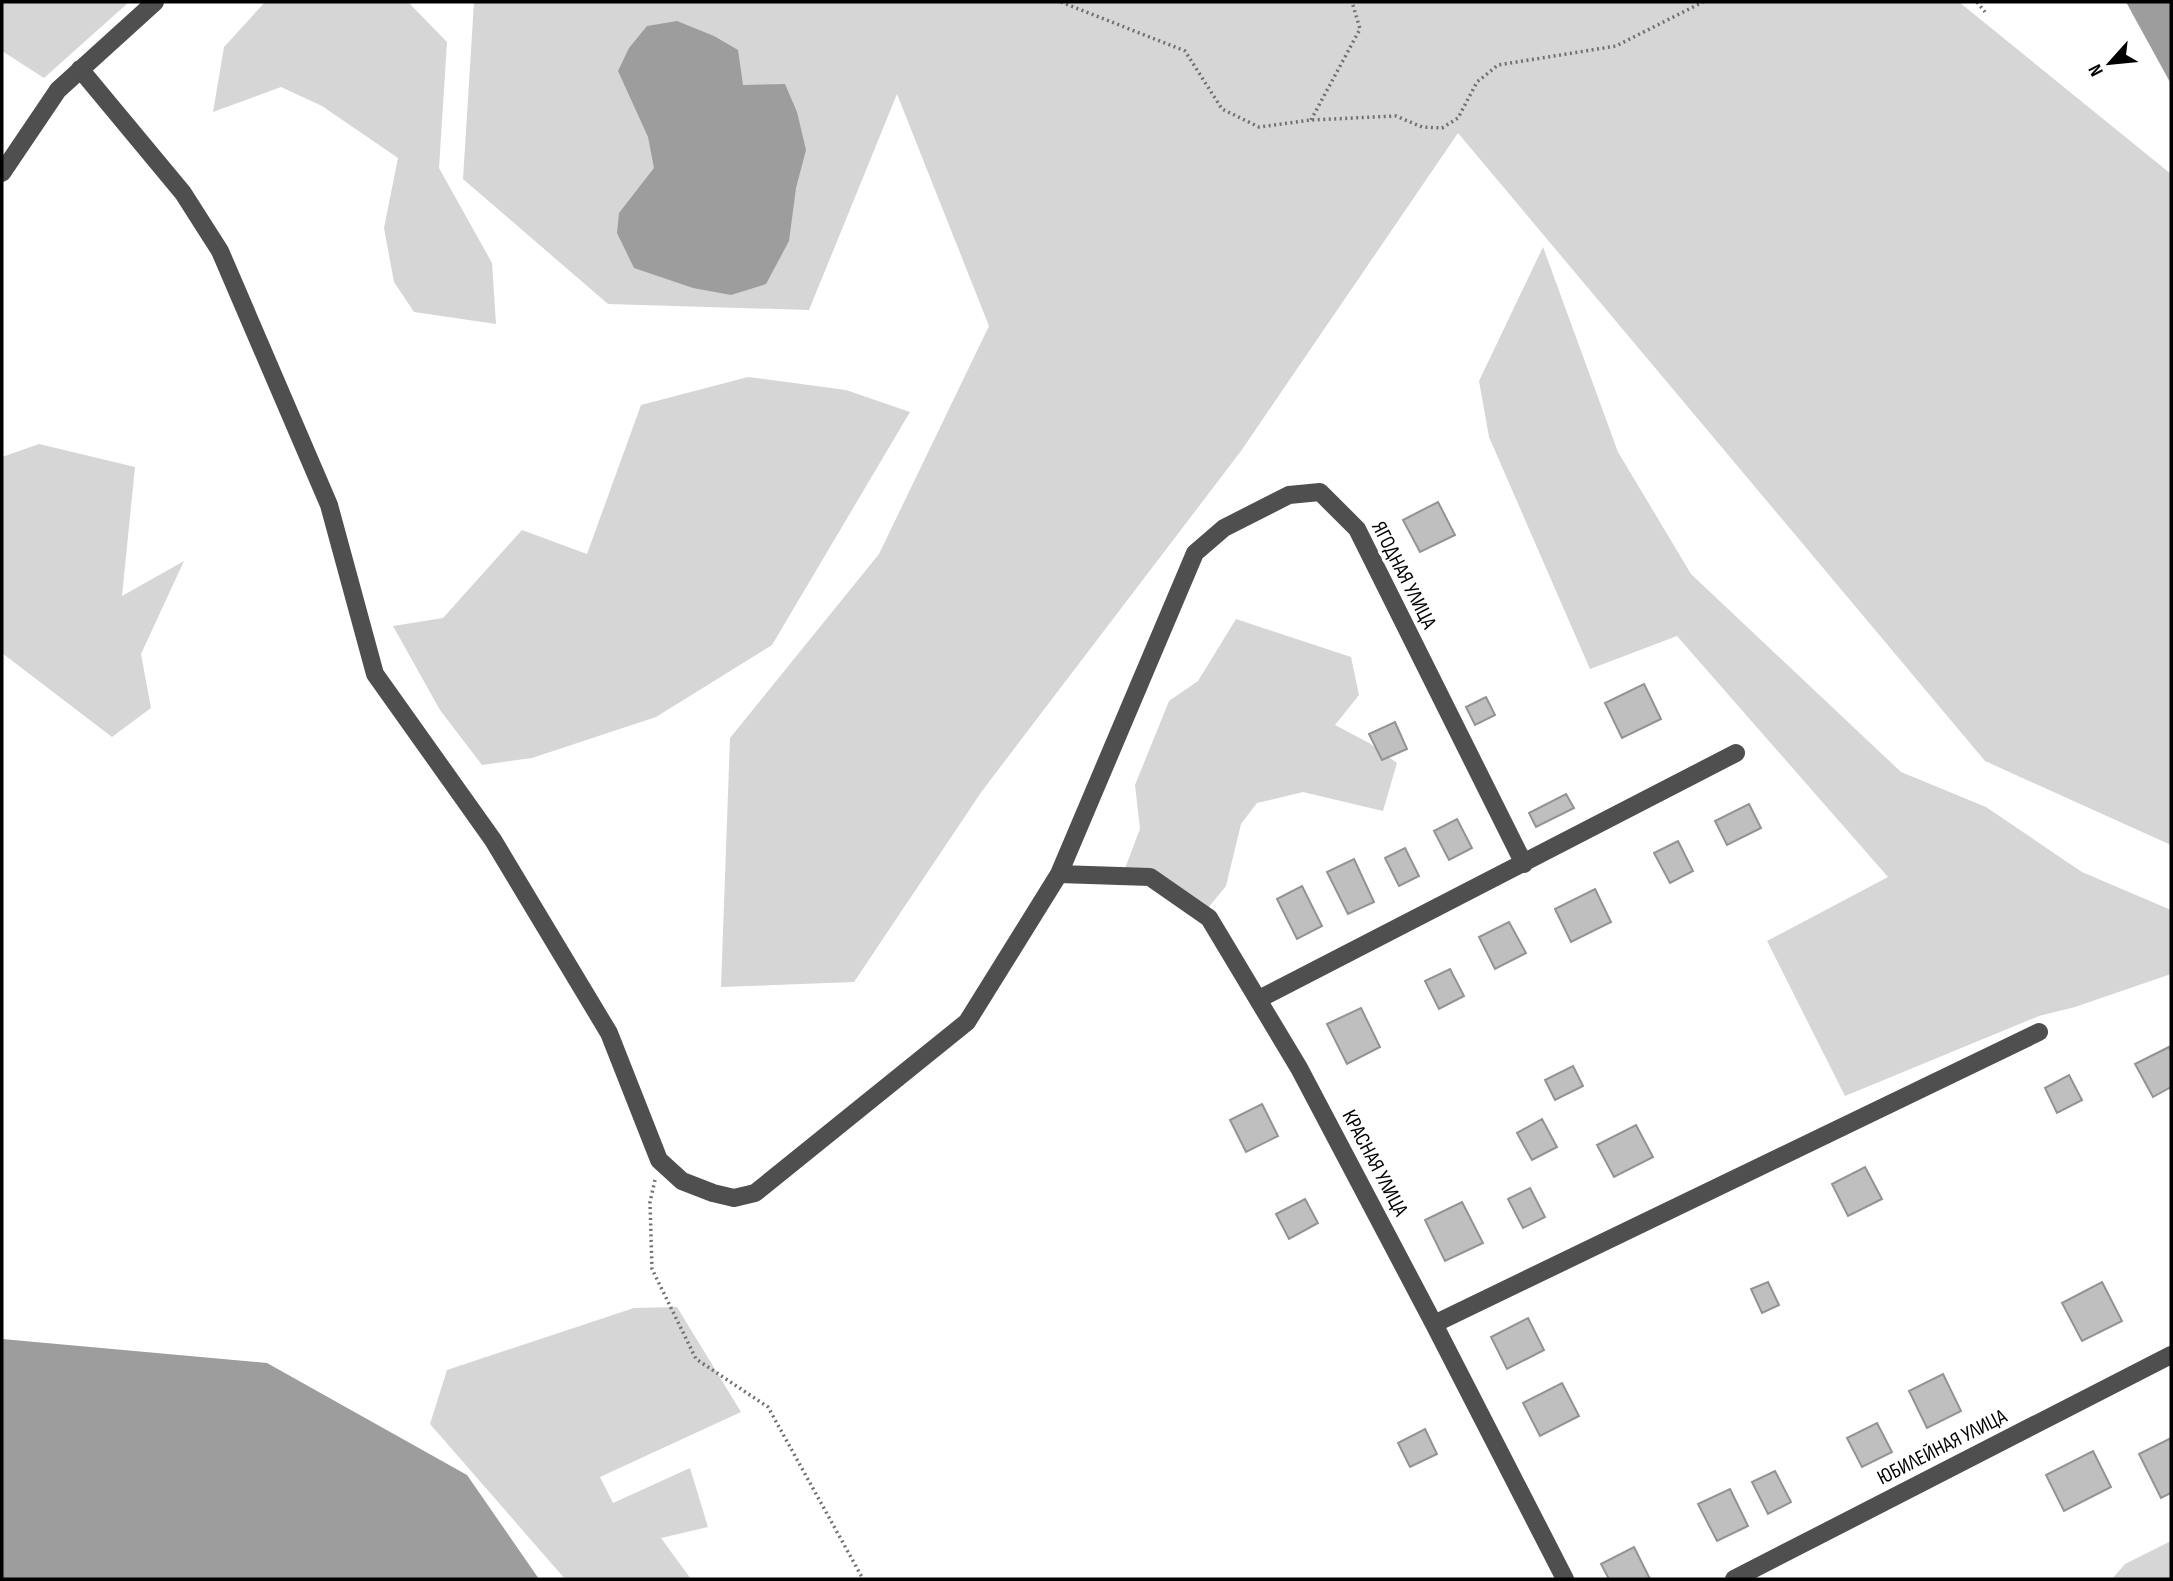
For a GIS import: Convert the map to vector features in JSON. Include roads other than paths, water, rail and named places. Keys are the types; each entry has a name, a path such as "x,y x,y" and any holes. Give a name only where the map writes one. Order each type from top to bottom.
{"street":[{"path":"2,173 58,90 155,2"},
{"path":"80,69 183,193 220,251 329,505 375,674 493,840 609,1034 659,1160 682,1181 734,1198 755,1193 967,1022 1059,874"},
{"name":"ЯГОДНАЯ УЛИЦА","path":"1059,874 1195,553 1224,528 1289,495 1320,492 1357,529 1524,863"},
{"path":"1259,999 1736,752"},
{"name":"КРАСНАЯ УЛИЦА","path":"1059,874 1150,877 1209,918 1299,1068 1565,1579"},
{"path":"1434,1324 2039,1032"},
{"name":"ЮБИЛЕЙНАЯ УЛИЦА","path":"1734,1579 2171,1354"}]}
